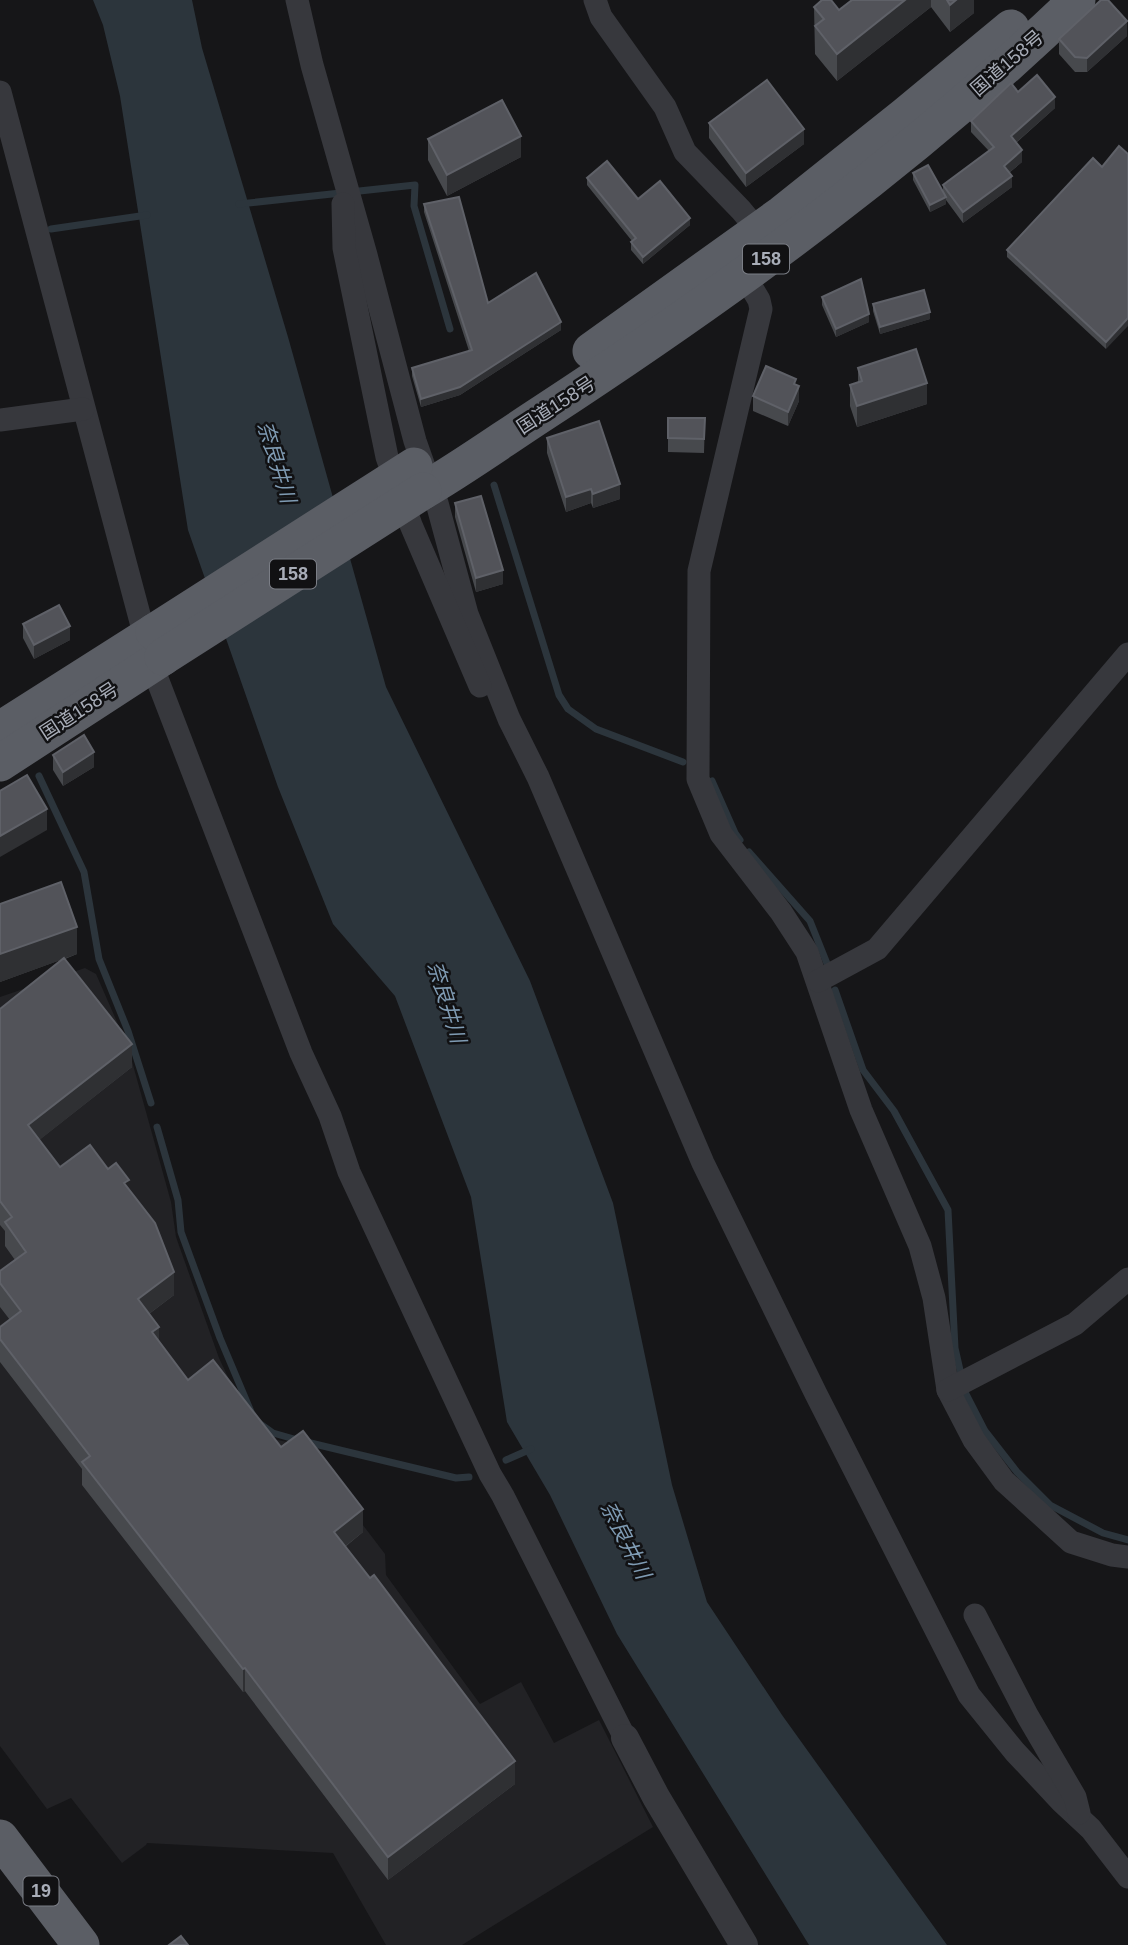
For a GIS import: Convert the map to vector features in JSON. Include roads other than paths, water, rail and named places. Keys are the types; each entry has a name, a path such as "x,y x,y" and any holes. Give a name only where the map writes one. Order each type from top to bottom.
{"highway":[{"name":"国道158号","path":"767,242 906,115 1044,0"},
{"name":"国道158号","path":"0,730 153,647 423,476 583,358 737,264 901,154 981,87 1077,0"},
{"name":"国道158号","path":"0,762 153,647"},
{"name":"19","path":"0,1838 81,1945"}],"street":[{"path":"297,0 312,65 423,476 467,614 509,719 538,777 703,1163 816,1394 969,1695 1015,1752 1062,1802 1080,1817 1128,1877"},
{"path":"595,0 601,17 665,107 685,152 767,242"},
{"path":"0,92 83,409 153,647 301,1053 330,1116 349,1172 490,1474 656,1797 744,1945"},
{"path":"342,169 344,248 387,457 411,525 497,724 538,777"},
{"path":"737,264 759,300 761,309 699,571 698,779 721,834 781,912 807,952 861,1110 920,1246 934,1298 948,1390 974,1440 1004,1481 1071,1542 1112,1555 1128,1557"},
{"path":"0,420 83,409"},
{"path":"818,981 877,950 1128,654"},
{"path":"948,1390 1076,1324 1128,1279"},
{"path":"975,1615 1027,1715 1075,1797 1080,1817"}],"water":[{"name":"奈良井川","path":"93,0 192,0 202,48 288,337 386,687 530,981 613,1203 672,1485 707,1602 782,1715 947,1945 809,1945 617,1634 550,1495 507,1422 471,1197 395,996 333,924 278,787 188,530 120,96 103,25"}],"waterway":[{"path":"239,204 415,185 414,206 450,329"},
{"path":"51,229 147,215"},
{"path":"494,485 559,695 568,709 596,729 683,762"},
{"path":"39,776 84,872 99,959 128,1031 151,1103"},
{"path":"712,781 740,840"},
{"path":"749,852 810,921 828,966"},
{"path":"835,990 863,1070 894,1111 948,1210 955,1348 965,1392 985,1431 1017,1472 1050,1505 1103,1533 1128,1540"},
{"path":"157,1127 178,1200 181,1232 220,1338 252,1414"},
{"path":"259,1423 273,1433 294,1439 456,1478 469,1477"},
{"path":"506,1460 531,1449"}]}
